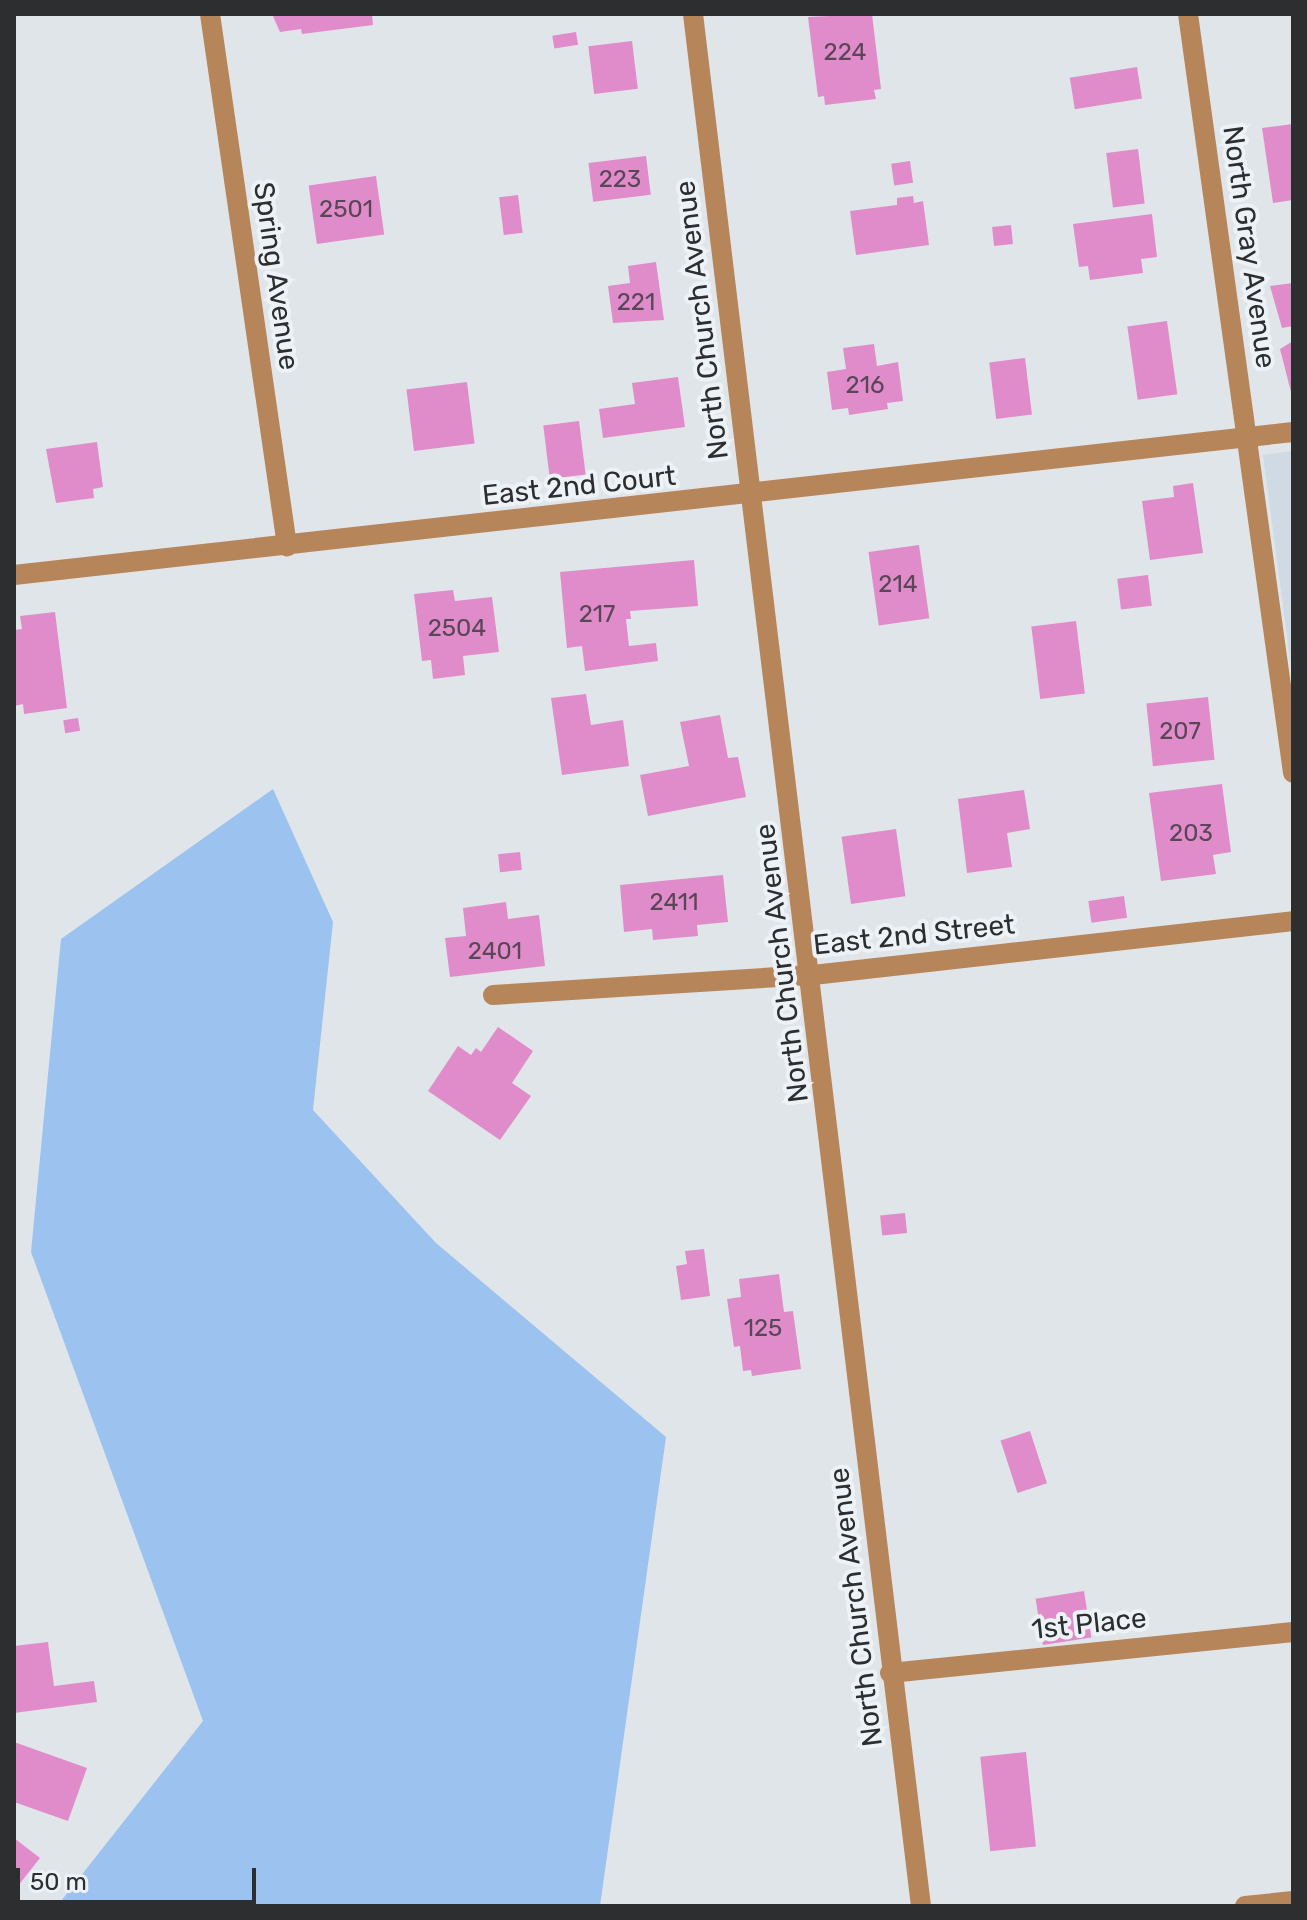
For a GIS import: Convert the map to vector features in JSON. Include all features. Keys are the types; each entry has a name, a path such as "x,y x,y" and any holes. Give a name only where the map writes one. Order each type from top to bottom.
{"street":[{"name":"Spring Avenue","path":"210,14 287,546"},
{"name":"North Church Avenue","path":"693,14 813,975 890,1673 921,1906"},
{"name":"North Gray Avenue","path":"1188,14 1293,773"},
{"name":"East 2nd Court","path":"14,575 752,496 1293,432"},
{"name":"East 2nd Street","path":"493,995 813,975 1293,921"},
{"name":"1st Place","path":"890,1673 1293,1632"},
{"path":"1245,1906 1293,1901"}],"shaded area":[{"path":"1293,451 1293,682 1263,455"}],"water":[{"path":"273,789 333,922 313,1110 436,1243 666,1437 600,1906 57,1906 203,1721 31,1252 61,939"}],"building":[{"path":"272,14 372,14 373,25 302,34 301,29 280,32"},
{"path":"872,14 881,89 874,90 876,99 825,105 824,96 818,97 808,17"},
{"path":"576,32 578,45 554,49 552,36"},
{"path":"632,41 638,89 594,94 588,46"},
{"path":"1137,67 1142,99 1075,109 1070,78"},
{"path":"1293,124 1293,200 1273,203 1262,128"},
{"path":"1138,149 1145,204 1113,207 1106,153"},
{"path":"646,156 651,195 593,202 588,163"},
{"path":"910,161 913,183 894,185 891,164"},
{"path":"376,176 384,234 317,244 309,185"},
{"path":"518,195 523,233 504,235 499,197"},
{"path":"913,196 914,203 923,201 929,245 856,255 850,211 897,205 897,198"},
{"path":"1152,214 1157,257 1141,259 1143,273 1090,280 1088,266 1079,267 1073,224"},
{"path":"1011,225 1013,244 994,246 992,227"},
{"path":"656,262 664,320 613,323 608,286 630,283 628,266"},
{"path":"1293,283 1293,326 1282,328 1270,286"},
{"path":"1167,321 1177,394 1138,400 1127,327"},
{"path":"1293,341 1293,392 1291,392 1280,349"},
{"path":"874,344 877,366 898,362 903,401 887,403 888,409 849,415 848,408 832,410 827,372 846,369 843,348"},
{"path":"1025,358 1032,415 996,419 989,362"},
{"path":"678,377 685,427 603,438 599,409 635,404 632,383"},
{"path":"467,382 475,444 414,451 406,389"},
{"path":"579,421 586,475 550,479 543,425"},
{"path":"97,442 103,487 93,489 94,498 56,503 46,449"},
{"path":"1193,483 1203,553 1150,560 1142,501 1174,497 1173,486"},
{"path":"919,545 929,618 879,625 868,552"},
{"path":"694,560 698,606 630,611 631,619 626,619 629,646 656,643 658,661 585,671 582,646 567,648 560,572"},
{"path":"1148,575 1152,606 1121,610 1117,579"},
{"path":"453,590 455,601 492,597 499,652 463,656 465,675 433,679 431,660 422,661 414,594"},
{"path":"55,612 67,708 24,714 23,704 14,706 14,630 22,629 20,616"},
{"path":"1076,621 1085,693 1040,699 1031,626"},
{"path":"586,694 591,725 623,720 629,766 562,775 551,698"},
{"path":"1208,697 1215,760 1153,766 1146,703"},
{"path":"720,715 728,758 738,757 746,797 648,816 640,775 689,766 680,722"},
{"path":"78,718 80,731 65,733 63,720"},
{"path":"1222,784 1231,852 1213,855 1216,874 1161,881 1149,793"},
{"path":"1024,790 1030,829 1007,833 1012,867 967,873 958,799"},
{"path":"896,829 905,896 851,904 842,837"},
{"path":"520,852 522,870 500,872 498,854"},
{"path":"723,875 728,922 697,925 698,936 653,940 652,929 624,932 620,885"},
{"path":"1124,896 1127,918 1091,923 1088,901"},
{"path":"506,902 508,919 539,915 545,966 450,977 445,938 466,936 463,908"},
{"path":"498,1027 533,1051 512,1083 531,1096 500,1140 428,1091 458,1046 471,1055 476,1048 481,1052"},
{"path":"905,1213 907,1233 882,1236 880,1216"},
{"path":"704,1249 710,1296 681,1300 676,1266 687,1264 685,1251"},
{"path":"779,1274 784,1312 793,1311 801,1369 752,1376 751,1370 743,1371 740,1346 734,1347 727,1299 741,1297 739,1279"},
{"path":"1030,1431 1047,1483 1018,1493 1001,1441"},
{"path":"1084,1591 1091,1637 1043,1645 1036,1599"},
{"path":"48,1642 54,1686 94,1681 97,1702 14,1713 14,1646"},
{"path":"14,1742 87,1768 68,1821 14,1802"},
{"path":"1026,1752 1036,1846 990,1851 980,1757"},
{"path":"14,1838 40,1858 14,1891"}]}
